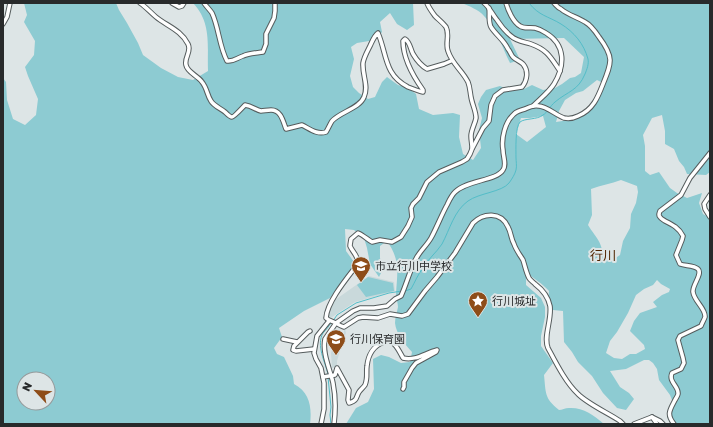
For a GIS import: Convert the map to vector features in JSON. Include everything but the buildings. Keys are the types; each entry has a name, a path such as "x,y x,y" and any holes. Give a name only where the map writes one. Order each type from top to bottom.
{"street":[{"path":"3,24 7,17 10,3"},
{"path":"140,3 157,18 175,30 188,44 190,49 186,61 187,68 201,80 213,105 228,116 232,117 234,117 245,105 251,105 259,111 272,109 282,117 286,129 302,125 316,132 326,132 332,121 362,101 365,96 366,89 363,63 364,57 376,34 378,34 380,39 385,60 393,74 405,85 415,90 423,92 404,56 403,41 405,39 408,41 414,55 423,67 427,69 452,61"},
{"path":"172,3 179,7 184,3"},
{"path":"204,3 212,13 222,52 227,61 230,62 243,56 263,52 266,44 266,34 274,18 275,3"},
{"path":"427,3 435,16 445,25 448,36 446,45 447,51 452,61 460,69 469,84 476,114 476,120 470,136 472,149"},
{"path":"484,3 490,8 496,19 513,38 543,50 551,57 560,71"},
{"path":"506,3 508,10 519,26 537,28 558,42 560,48 562,67 554,84 532,107"},
{"path":"334,424 336,398 324,351 324,342 336,323 360,308 387,306 394,299 401,296 417,256 431,237 441,215 455,192 462,186 471,182 495,176 506,166 502,139 505,129 514,113 540,106 564,118 572,118 583,114 594,105 609,70 610,54 605,45 586,22 561,10 554,3"},
{"path":"490,8 490,25 502,39 512,56 525,68 527,74 526,81 522,87 503,90 495,96 491,105 488,121 467,159 439,172 427,182 419,198 411,208 412,217 401,237 392,242 380,240 372,242 366,239 362,234 358,233 351,238 350,245 358,261 357,265 334,298 326,312 326,318 329,321 344,327 358,318 378,318 390,314 402,316 408,314 455,253 476,220 483,216 496,216 503,219 509,228 513,244 523,261 529,278 547,296 551,317 547,344 563,374 582,398 620,420 623,424"},
{"path":"674,424 669,416 678,394 670,376 672,373 681,370 684,363 678,340 680,336 701,326 705,318 705,314 693,294 693,289 699,271 693,267 680,264 676,255 683,236 674,225 661,219 659,214 660,211 681,196 690,178 710,153"},
{"path":"710,195 704,204 710,217"},
{"path":"321,424 324,409 324,377 314,356 314,349 317,336 329,321"},
{"path":"310,331 297,342 293,350 314,349"},
{"path":"283,339 297,342"},
{"path":"324,377 335,375 337,368 349,390 349,403 355,400 358,393 364,386 367,378 367,367 371,352 378,345 385,341 393,343 403,358 408,359 415,359 437,350 416,363 404,382 403,389"},
{"path":"652,417 657,424"},
{"path":"634,424 652,417 660,420 663,424"}],"shaded area":[{"path":"24,3 116,3 143,55 161,68 178,77 193,80 208,71 208,44 206,27 199,11 193,3 413,3 414,25 407,30 397,24 390,13 380,22 382,32 375,40 357,43 351,47 354,59 350,76 353,87 368,99 375,97 382,82 387,77 398,85 408,88 416,94 419,109 433,115 453,113 460,115 459,137 463,154 473,160 481,148 479,130 482,118 478,104 486,90 500,86 511,91 524,89 532,85 543,90 555,88 581,73 584,57 564,38 510,39 520,60 510,63 496,32 489,21 474,8 462,3 710,3 710,172 706,175 687,174 674,149 665,144 665,131 662,115 652,118 643,135 645,146 645,171 650,175 659,172 670,188 687,198 702,193 699,203 703,214 710,218 710,424 674,424 670,422 667,416 674,405 670,395 659,380 657,369 649,360 644,360 626,369 610,371 620,387 629,393 634,399 626,410 617,408 603,393 592,376 578,362 564,342 563,311 553,310 548,301 549,291 526,272 526,285 541,298 545,307 541,346 553,363 544,375 548,398 559,410 574,408 583,410 604,424 346,424 356,408 368,402 374,389 373,359 381,355 401,363 410,362 412,352 401,339 396,327 395,321 398,307 396,295 397,267 391,248 387,241 380,246 380,258 383,269 379,277 370,264 364,238 354,230 345,229 346,251 354,262 350,275 341,283 330,298 304,311 279,328 282,337 274,348 277,354 284,357 293,376 294,384 304,391 307,396 311,412 310,424 3,424 3,78 6,82 7,100 13,119 25,125 36,115 38,99 25,67 34,55 35,41 24,22 27,15","holes":["597,80 605,84 595,101 575,118 556,122 559,111 565,100 576,93 583,91","543,116 546,127 527,142 516,134 521,118","621,180 637,186 638,192 636,203 631,214 630,228 623,241 620,255 611,261 603,255 599,242 588,225 592,215 591,189","657,280 670,289 669,292 653,302 657,307 640,313 634,321 630,331 644,345 645,349 636,354 630,354 622,359 614,358 606,353 610,341 628,313 636,295 653,285"]},
{"path":"369,276 394,282 395,291 355,302 329,319 327,317 328,311 335,300"},
{"path":"368,277 393,283 394,291 366,297 357,285"},
{"path":"345,329 346,333 337,361 337,366 332,368 331,353 334,343 342,337"}],"waterway":[{"path":"405,291 411,289 418,275 442,244 456,215 463,205 473,198 506,186 510,181 516,168 516,144 518,125 520,122 540,117 555,102 576,87 585,74 588,59 584,48 578,39 566,27 540,13 529,3"},
{"path":"333,321 337,315 356,303 389,293 402,291"},
{"path":"328,374 320,343 323,333 331,323"},
{"path":"328,377 331,424"}],"place":[{"name":"市立行川中学校","path":"361,283"},
{"name":"行川城址","path":"478,318"},
{"name":"行川保育園","path":"336,356"}],"district":[{"name":"行川","path":"603,255"}]}
